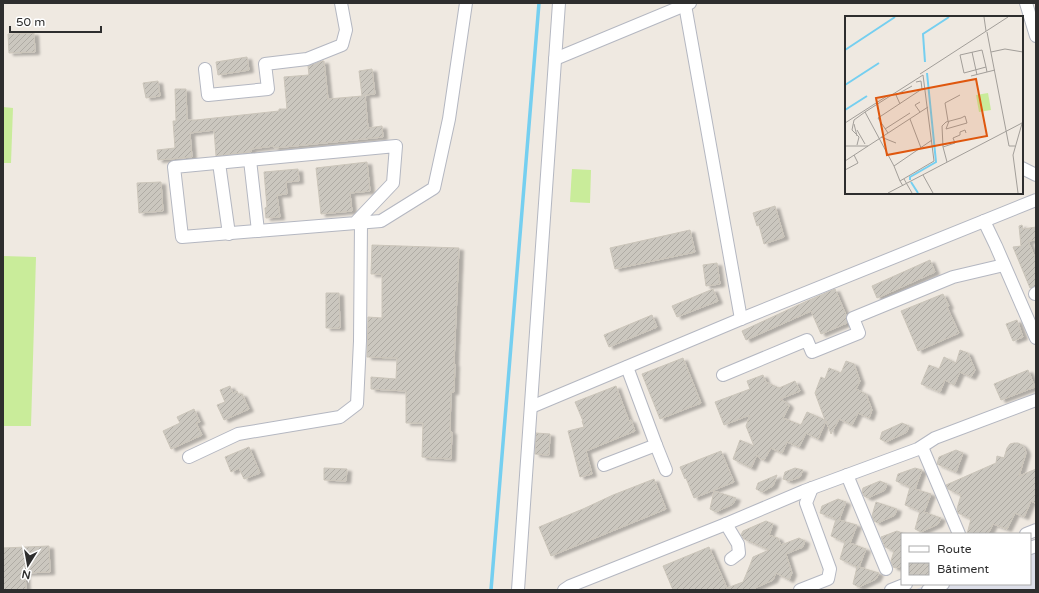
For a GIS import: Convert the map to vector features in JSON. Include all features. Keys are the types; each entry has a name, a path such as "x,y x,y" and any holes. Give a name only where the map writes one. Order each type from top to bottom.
{"lane":[{"path":"205,69 208,95 268,89 265,64 306,59 342,45 346,30 341,3"},
{"path":"189,457 238,434 340,417 357,404 360,341 358,223 393,183 396,146 174,167 182,237 229,234 258,231 358,223 381,221 434,188 449,119 466,3"},
{"path":"518,590 559,3"},
{"path":"1026,3 1036,36"},
{"path":"555,60 688,4 741,319"},
{"path":"250,160 258,231"},
{"path":"219,163 229,234"},
{"path":"1023,168 1036,175"},
{"path":"531,407 741,319 1036,200"},
{"path":"984,221 1036,338"},
{"path":"723,374 807,340 812,352 860,333 853,318 953,277 1004,265"},
{"path":"626,367 666,470"},
{"path":"564,590 570,586 585,585 812,488 918,449 935,438 1036,400"},
{"path":"604,465 656,445"},
{"path":"922,446 959,533"},
{"path":"847,475 886,569"},
{"path":"800,590 828,579 830,569 806,503 812,488"},
{"path":"726,524 738,544 738,553 731,559"},
{"path":"891,590 904,585"},
{"path":"928,590 940,585"}],"shaded area":[{"path":"1036,539 1036,590 914,590 926,585 1031,585 1031,542"}],"green space":[{"path":"3,107 13,108 11,163 3,163"},
{"path":"572,169 591,170 590,203 570,202"},
{"path":"3,256 36,257 31,426 3,426"}],"building":[{"path":"34,33 35,52 9,53 8,34"},
{"path":"247,57 249,70 218,75 216,62"},
{"path":"324,61 328,99 362,96 359,71 372,69 375,94 365,95 368,128 382,126 383,137 274,148 274,146 251,149 251,152 216,156 214,130 190,133 192,157 158,160 157,150 175,148 173,121 176,121 175,89 186,89 187,120 279,111 279,109 287,109 284,77 309,75 308,66"},
{"path":"158,81 160,96 146,98 143,83"},
{"path":"367,162 370,191 350,193 352,211 321,214 316,168"},
{"path":"298,169 299,181 286,182 287,194 277,195 280,217 266,218 265,208 267,207 264,172"},
{"path":"161,182 163,211 139,213 137,183"},
{"path":"775,206 784,237 764,244 759,225 757,226 753,213"},
{"path":"1022,225 1023,229 1036,227 1036,240 1028,241 1036,260 1036,286 1030,288 1013,247 1021,246 1019,226"},
{"path":"690,230 695,252 615,269 610,248"},
{"path":"372,245 459,248 454,392 451,392 451,459 422,457 423,423 406,423 406,391 371,389 371,377 396,379 397,358 367,357 368,317 382,318 382,274 371,274"},
{"path":"930,260 935,272 877,298 872,286"},
{"path":"717,263 720,284 706,286 703,265"},
{"path":"713,289 718,301 677,317 672,306"},
{"path":"835,289 846,315 847,323 821,334 811,311 746,340 742,331"},
{"path":"326,293 339,293 340,328 326,328"},
{"path":"943,294 949,306 947,307 959,333 918,351 901,311"},
{"path":"652,315 657,327 609,347 604,335"},
{"path":"1017,320 1023,337 1013,341 1006,324"},
{"path":"960,350 968,353 975,370 971,377 960,372 954,385 945,380 940,392 921,384 929,365 939,369 944,357 956,363"},
{"path":"683,358 701,403 660,419 642,374"},
{"path":"846,361 854,364 860,381 856,389 866,394 872,410 869,418 858,413 852,425 839,419 831,434 826,421 818,439 806,433 799,447 787,442 782,453 771,448 764,460 759,458 757,455 751,468 733,459 740,440 754,446 746,426 750,415 724,425 715,402 750,389 747,381 763,375 766,382 779,388 795,381 800,391 780,399 789,406 783,418 801,425 807,412 825,420 815,393 821,377 825,379 829,368 841,373"},
{"path":"1028,370 1035,387 1001,400 994,384"},
{"path":"230,386 233,393 237,391 239,395 242,394 249,409 224,420 217,405 225,402 220,390"},
{"path":"616,386 629,421 631,420 635,431 586,451 592,474 580,477 568,431 584,427 575,402"},
{"path":"194,409 200,422 196,423 202,435 171,449 163,431 180,423 177,417"},
{"path":"902,423 909,426 907,432 886,442 880,439 882,432"},
{"path":"536,433 550,434 549,455 535,454"},
{"path":"1018,443 1025,449 1026,453 1019,476 1036,469 1036,504 1031,501 1024,517 1015,513 1007,529 993,524 987,533 967,533 971,519 958,513 957,509 961,495 948,489 946,485 996,463 997,456 1004,458 1010,444"},
{"path":"249,447 260,473 244,479 239,468 231,472 225,457"},
{"path":"956,450 963,453 956,472 937,464 939,457"},
{"path":"721,451 734,482 694,498 680,467"},
{"path":"324,468 347,469 346,481 324,480"},
{"path":"795,468 803,470 800,477 789,481 783,479 785,472"},
{"path":"915,468 922,470 915,489 931,494 924,512 941,518 938,524 921,532 915,529 920,511 905,505 910,487 896,481 898,474"},
{"path":"777,475 773,486 762,492 756,489 758,483"},
{"path":"654,479 666,509 551,556 539,527"},
{"path":"880,481 887,484 885,490 868,498 864,496 862,492 863,488"},
{"path":"714,491 736,498 733,504 716,512 710,509"},
{"path":"838,499 846,502 839,520 857,525 850,543 866,549 859,567 879,573 876,579 859,587 853,584 857,567 840,559 845,542 831,536 836,519 820,513 822,506"},
{"path":"876,502 897,509 895,515 878,523 874,521 872,516"},
{"path":"766,521 773,524 769,535 778,538 781,545 799,538 805,541 803,547 786,554 792,573 789,580 776,573 773,580 755,588 755,590 673,590 663,566 709,547 727,588 743,582 753,557 769,550 744,539 741,535 743,531"},
{"path":"897,531 902,533 901,533 901,566 896,568 893,567 891,561 894,551 885,547 881,537"},
{"path":"49,546 50,572 25,573 26,590 3,590 3,548"}],"waterway":[{"path":"491,590 539,3"}]}
